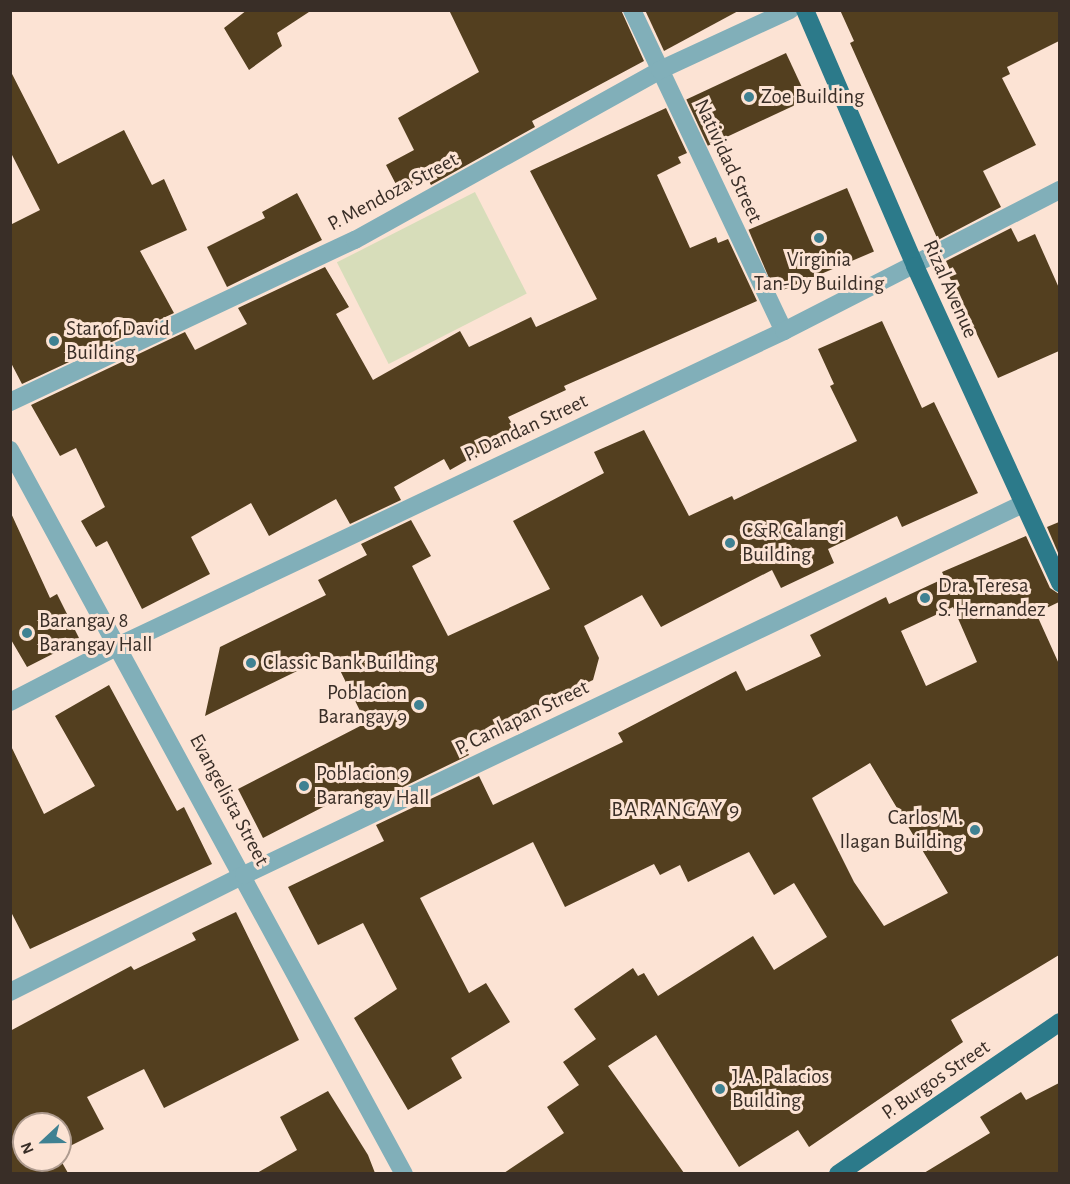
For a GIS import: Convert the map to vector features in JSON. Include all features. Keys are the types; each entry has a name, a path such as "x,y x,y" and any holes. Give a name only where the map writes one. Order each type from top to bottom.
{"main road":[{"name":"Rizal Avenue","path":"805,10 915,266 1059,583"},
{"name":"P. Burgos Street","path":"838,1173 1059,1022"}],"street":[{"name":"Natividad Street","path":"632,10 784,331"},
{"name":"P. Mendoza Street","path":"10,402 355,240 660,70 790,10"},
{"name":"P. Dandan Street","path":"10,702 120,645 784,331 915,266 1059,190"},
{"name":"Evangelista Street","path":"10,450 120,645 404,1173"},
{"name":"P. Canlapan Street","path":"10,992 244,875 1023,504"}],"green space":[{"path":"475,192 527,294 389,364 337,262"}],"building":[{"path":"247,10 312,10 277,33 282,46 249,70 224,28"},
{"path":"449,10 621,10 644,61 532,121 535,127 431,185 428,180 401,194 386,165 414,150 398,118 479,72"},
{"path":"645,10 740,10 664,51"},
{"path":"840,10 1059,10 1059,41 1007,67 1010,74 1002,78 1036,145 983,171 1001,207 938,240 850,43 854,41"},
{"name":"Zoe Building","path":"786,53 808,99 708,146 686,99"},
{"path":"10,70 58,164 124,130 152,185 164,179 187,230 140,251 174,313 22,384 10,361 10,225 40,210 10,151"},
{"path":"666,108 687,153 678,157 681,163 657,175 690,248 716,237 718,243 728,239 757,301 564,386 566,390 508,417 517,432 450,470 444,459 394,487 401,500 350,524 336,499 269,536 251,503 191,537 210,574 142,609 107,541 96,547 81,521 105,507 76,448 60,456 31,405 185,332 195,350 247,324 238,308 325,267 349,307 336,314 373,380 460,331 469,347 531,317 536,327 597,299 530,171"},
{"name":"Virginia Tan-Dy Building","path":"847,188 874,252 775,293 749,230"},
{"path":"297,193 322,240 227,287 207,247 265,218 262,212"},
{"path":"1011,228 1018,242 1035,234 1059,288 1059,351 998,378 948,274 951,272 946,261"},
{"path":"882,321 922,408 934,402 978,493 902,527 897,516 828,549 834,563 781,588 772,570 661,627 642,595 584,626 599,658 593,680 462,742 469,755 366,805 358,789 263,838 238,789 366,723 332,654 205,716 220,647 326,595 318,580 367,555 361,544 411,520 431,556 412,566 448,636 550,589 513,521 604,473 594,452 644,430 689,516 732,496 734,500 857,441 830,386 834,384 818,349"},
{"path":"10,511 50,598 57,594 80,640 27,667 10,638"},
{"path":"1059,522 1059,555 1047,527"},
{"path":"1026,536 1050,588 1059,594 1059,602 1036,613 1059,664 1059,955 951,1020 963,1042 809,1147 798,1130 739,1167 656,1035 608,1066 684,1173 504,1173 564,1133 547,1107 579,1085 563,1062 596,1039 574,1009 633,968 638,976 644,973 658,996 753,936 774,970 827,937 794,883 774,895 749,852 688,882 680,865 660,875 654,864 565,907 533,842 420,898 469,993 486,983 510,1022 451,1058 462,1078 408,1110 354,1018 397,989 363,923 318,945 288,887 384,841 376,825 479,776 493,805 623,742 618,733 736,671 746,691 821,656 810,635 886,597 889,604 945,578 942,572","holes":["953,607 977,662 926,686 901,631","870,763 948,893 884,926 854,882 812,798"]},
{"path":"109,685 177,811 184,807 212,864 30,949 10,910 10,744 44,814 95,786 55,716"},
{"path":"236,912 299,1040 164,1108 144,1069 87,1097 104,1129 72,1145 72,1112 12,1112 12,1172 68,1173 10,1173 10,1031 131,966 134,970 196,940 192,933"},
{"path":"1059,1083 1059,1173 924,1173 990,1133 980,1117 1021,1092 1026,1100"},
{"path":"328,1091 368,1155 375,1173 257,1173 297,1150 280,1117"}],"place":[{"name":"Zoe Building","path":"749,97"},
{"name":"Virginia Tan-Dy Building","path":"819,238"},
{"name":"Star of David Building","path":"54,341"},
{"name":"C&R Calangi Building","path":"730,543"},
{"name":"Dra. Teresa S. Hernandez","path":"925,598"},
{"name":"Barangay 8 Barangay Hall","path":"27,633"},
{"name":"Classic Bank Building","path":"251,663"},
{"name":"Poblacion Barangay 9","path":"419,705"},
{"name":"Poblacion 9 Barangay Hall","path":"304,786"},
{"name":"Carlos M. Ilagan Building","path":"975,830"},
{"name":"J.A. Palacios Building","path":"720,1089"}],"district":[{"name":"BARANGAY 9","path":"676,810"}]}
